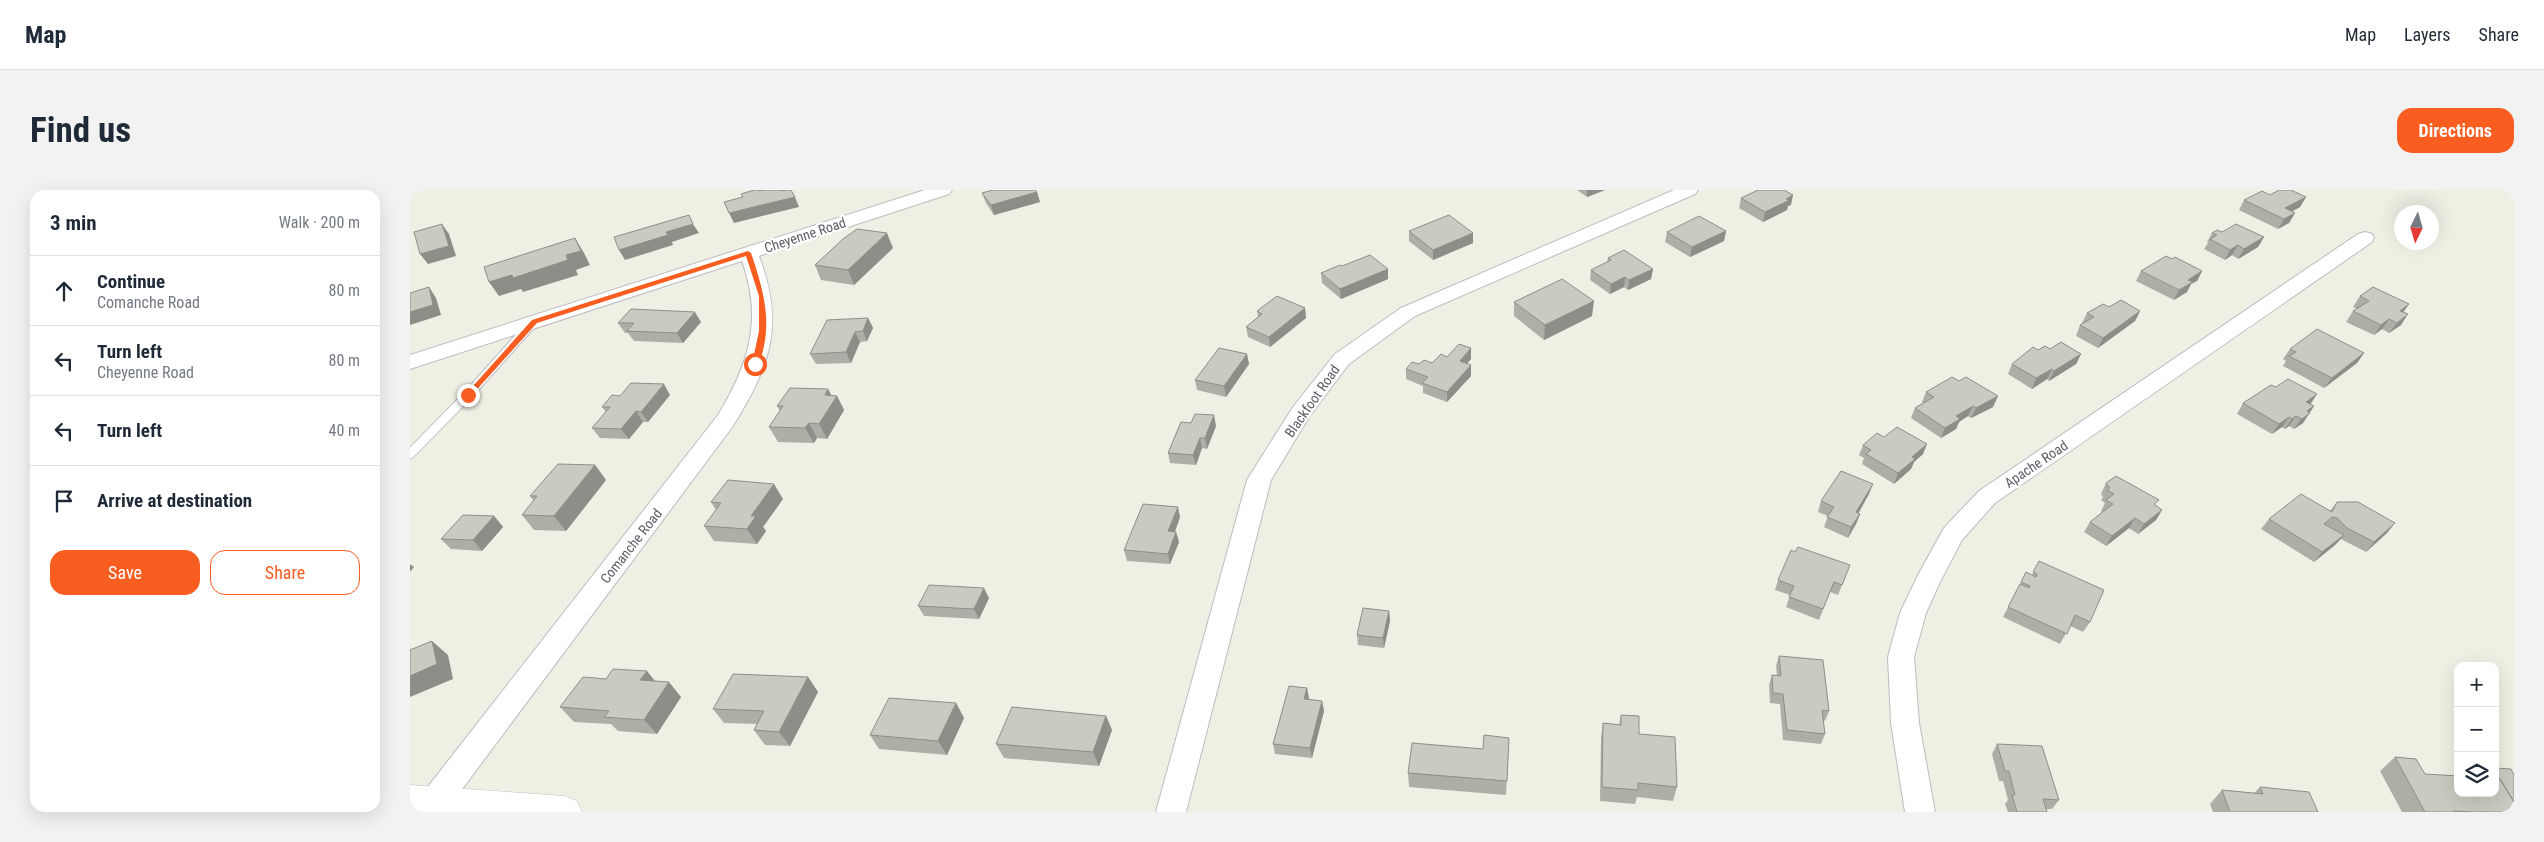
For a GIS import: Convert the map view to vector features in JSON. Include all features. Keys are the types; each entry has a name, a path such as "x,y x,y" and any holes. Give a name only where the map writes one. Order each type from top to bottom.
{"main road":[{"path":"424,805 565,812"}],"street":[{"name":"Cheyenne Road","path":"410,362 943,190"},
{"name":"Blackfoot Road","path":"1171,812 1259,480 1301,412 1342,359 1408,312 1689,190"},
{"name":"Apache Road","path":"1920,812 1905,723 1902,657 1913,613 1953,534 1987,497 2365,238"},
{"name":"Comanche Road","path":"424,805 715,436 738,401 755,364 762,331 762,296 748,253"}],"lane":[{"path":"410,454 475,388 534,321"}],"building":[{"path":"754,190 791,190 795,197 729,213 724,202 743,197 741,194"},
{"path":"993,190 1035,190 1037,192 991,205 982,193"},
{"path":"1758,190 1784,190 1793,195 1786,199 1790,200 1765,212 1741,198"},
{"path":"2279,190 2291,190 2306,197 2285,208 2295,213 2284,219 2244,200 2262,191 2270,195"},
{"path":"689,215 693,224 666,232 668,235 619,250 614,237"},
{"path":"1449,215 1473,233 1433,250 1409,231"},
{"path":"1699,216 1726,231 1692,247 1667,232"},
{"path":"442,224 449,246 420,254 414,232"},
{"path":"2236,224 2264,237 2244,249 2238,245 2230,250 2210,239 2217,235 2212,233 2217,230 2222,232"},
{"path":"857,229 887,233 848,270 815,265 843,239"},
{"path":"575,238 581,251 566,255 568,260 513,278 512,275 489,282 484,267"},
{"path":"1624,250 1653,269 1629,280 1625,277 1611,284 1591,270 1611,260 1608,258"},
{"path":"1370,255 1388,269 1340,289 1321,273 1340,265 1342,266"},
{"path":"2166,256 2172,259 2175,257 2202,271 2188,280 2193,282 2179,290 2141,271"},
{"path":"1562,279 1594,301 1545,325 1514,302"},
{"path":"429,287 433,305 410,312 410,293"},
{"path":"2373,287 2409,304 2400,311 2408,314 2397,323 2389,319 2381,325 2353,311 2369,301 2360,296"},
{"path":"1277,296 1305,308 1269,337 1246,327 1262,314 1257,311"},
{"path":"2121,300 2140,311 2103,338 2080,325 2094,317 2087,313 2103,304 2109,307"},
{"path":"631,309 695,312 677,333 627,331 634,323 618,323"},
{"path":"868,318 863,331 855,332 846,352 810,354 827,320"},
{"path":"2317,329 2364,353 2332,378 2289,356 2296,352 2290,349"},
{"path":"2061,342 2081,354 2054,371 2052,369 2036,378 2012,364 2033,347 2038,350 2045,346 2050,349"},
{"path":"1459,344 1471,348 1460,361 1471,365 1447,392 1422,383 1428,377 1406,369 1412,362 1419,364 1424,360 1432,363 1441,354 1447,357"},
{"path":"1219,348 1247,354 1224,386 1195,380"},
{"path":"1952,377 1959,381 1966,377 1998,396 1976,408 1973,406 1956,416 1960,419 1945,428 1915,408 1934,397 1926,392"},
{"path":"2288,379 2317,394 2306,402 2314,406 2307,411 2310,413 2302,419 2296,416 2292,419 2289,417 2279,424 2243,403 2271,385 2276,387"},
{"path":"631,383 664,384 641,412 636,411 621,429 592,428 610,407 602,407 612,395 620,396"},
{"path":"790,388 828,389 825,395 837,396 819,424 809,423 805,428 769,427 783,406 777,406"},
{"path":"1195,414 1214,415 1205,438 1200,438 1193,455 1168,453 1181,422 1191,423"},
{"path":"1897,427 1927,444 1912,457 1915,459 1898,473 1866,454 1871,450 1863,445 1877,433 1884,437"},
{"path":"558,464 595,465 554,516 522,515 537,496 530,496"},
{"path":"1841,471 1873,484 1856,512 1860,514 1851,527 1827,517 1834,507 1821,501"},
{"path":"2116,476 2159,500 2154,504 2162,510 2144,524 2135,518 2112,536 2090,522 2113,504 2106,500 2114,494 2107,490 2110,488 2106,483"},
{"path":"728,480 774,484 751,516 756,516 747,529 704,526 721,503 711,502"},
{"path":"2301,494 2332,512 2337,502 2358,502 2395,523 2374,542 2347,528 2337,518 2332,517 2324,524 2344,535 2322,552 2269,519"},
{"path":"1143,504 1178,507 1168,531 1176,532 1168,554 1124,550"},
{"path":"463,515 494,516 473,540 441,539"},
{"path":"1798,547 1850,565 1842,585 1834,582 1823,609 1789,597 1794,586 1778,580 1791,550 1795,552"},
{"path":"2039,561 2104,590 2090,622 2075,615 2067,634 2008,607 2020,584 2029,588 2030,586 2021,582 2026,572 2036,577 2037,574 2033,572"},
{"path":"929,585 984,588 974,609 918,606"},
{"path":"1363,608 1389,611 1383,638 1357,635"},
{"path":"432,641 437,664 410,676 410,650"},
{"path":"1779,656 1823,660 1829,711 1822,710 1825,734 1787,730 1783,694 1773,693 1772,675 1781,676"},
{"path":"613,669 647,671 640,680 669,682 644,720 604,717 609,711 560,707 583,677 606,679"},
{"path":"733,674 808,677 779,732 754,730 764,711 713,709"},
{"path":"1289,686 1307,688 1304,699 1322,701 1310,748 1273,744"},
{"path":"889,698 956,703 938,741 870,735"},
{"path":"1012,707 1106,716 1093,752 996,744"},
{"path":"1621,715 1639,716 1639,734 1675,737 1677,787 1638,783 1638,790 1602,787 1603,723 1621,725"},
{"path":"1484,735 1509,738 1507,781 1408,773 1412,743 1483,749"},
{"path":"1997,744 2042,746 2059,800 2043,799 2047,812 2017,812 2012,795 2015,795 2009,771 2005,771"},
{"path":"2395,757 2416,759 2425,774 2454,776 2454,797 2499,797 2500,779 2514,802 2514,812 2425,812"},
{"path":"2499,768 2511,769 2514,775 2514,802 2500,779"},
{"path":"2260,787 2309,792 2318,812 2230,812 2222,790 2263,794"}],"route":[{"path":"468,395 513,347 534,321 748,253 762,296 762,331 755,364"}]}
